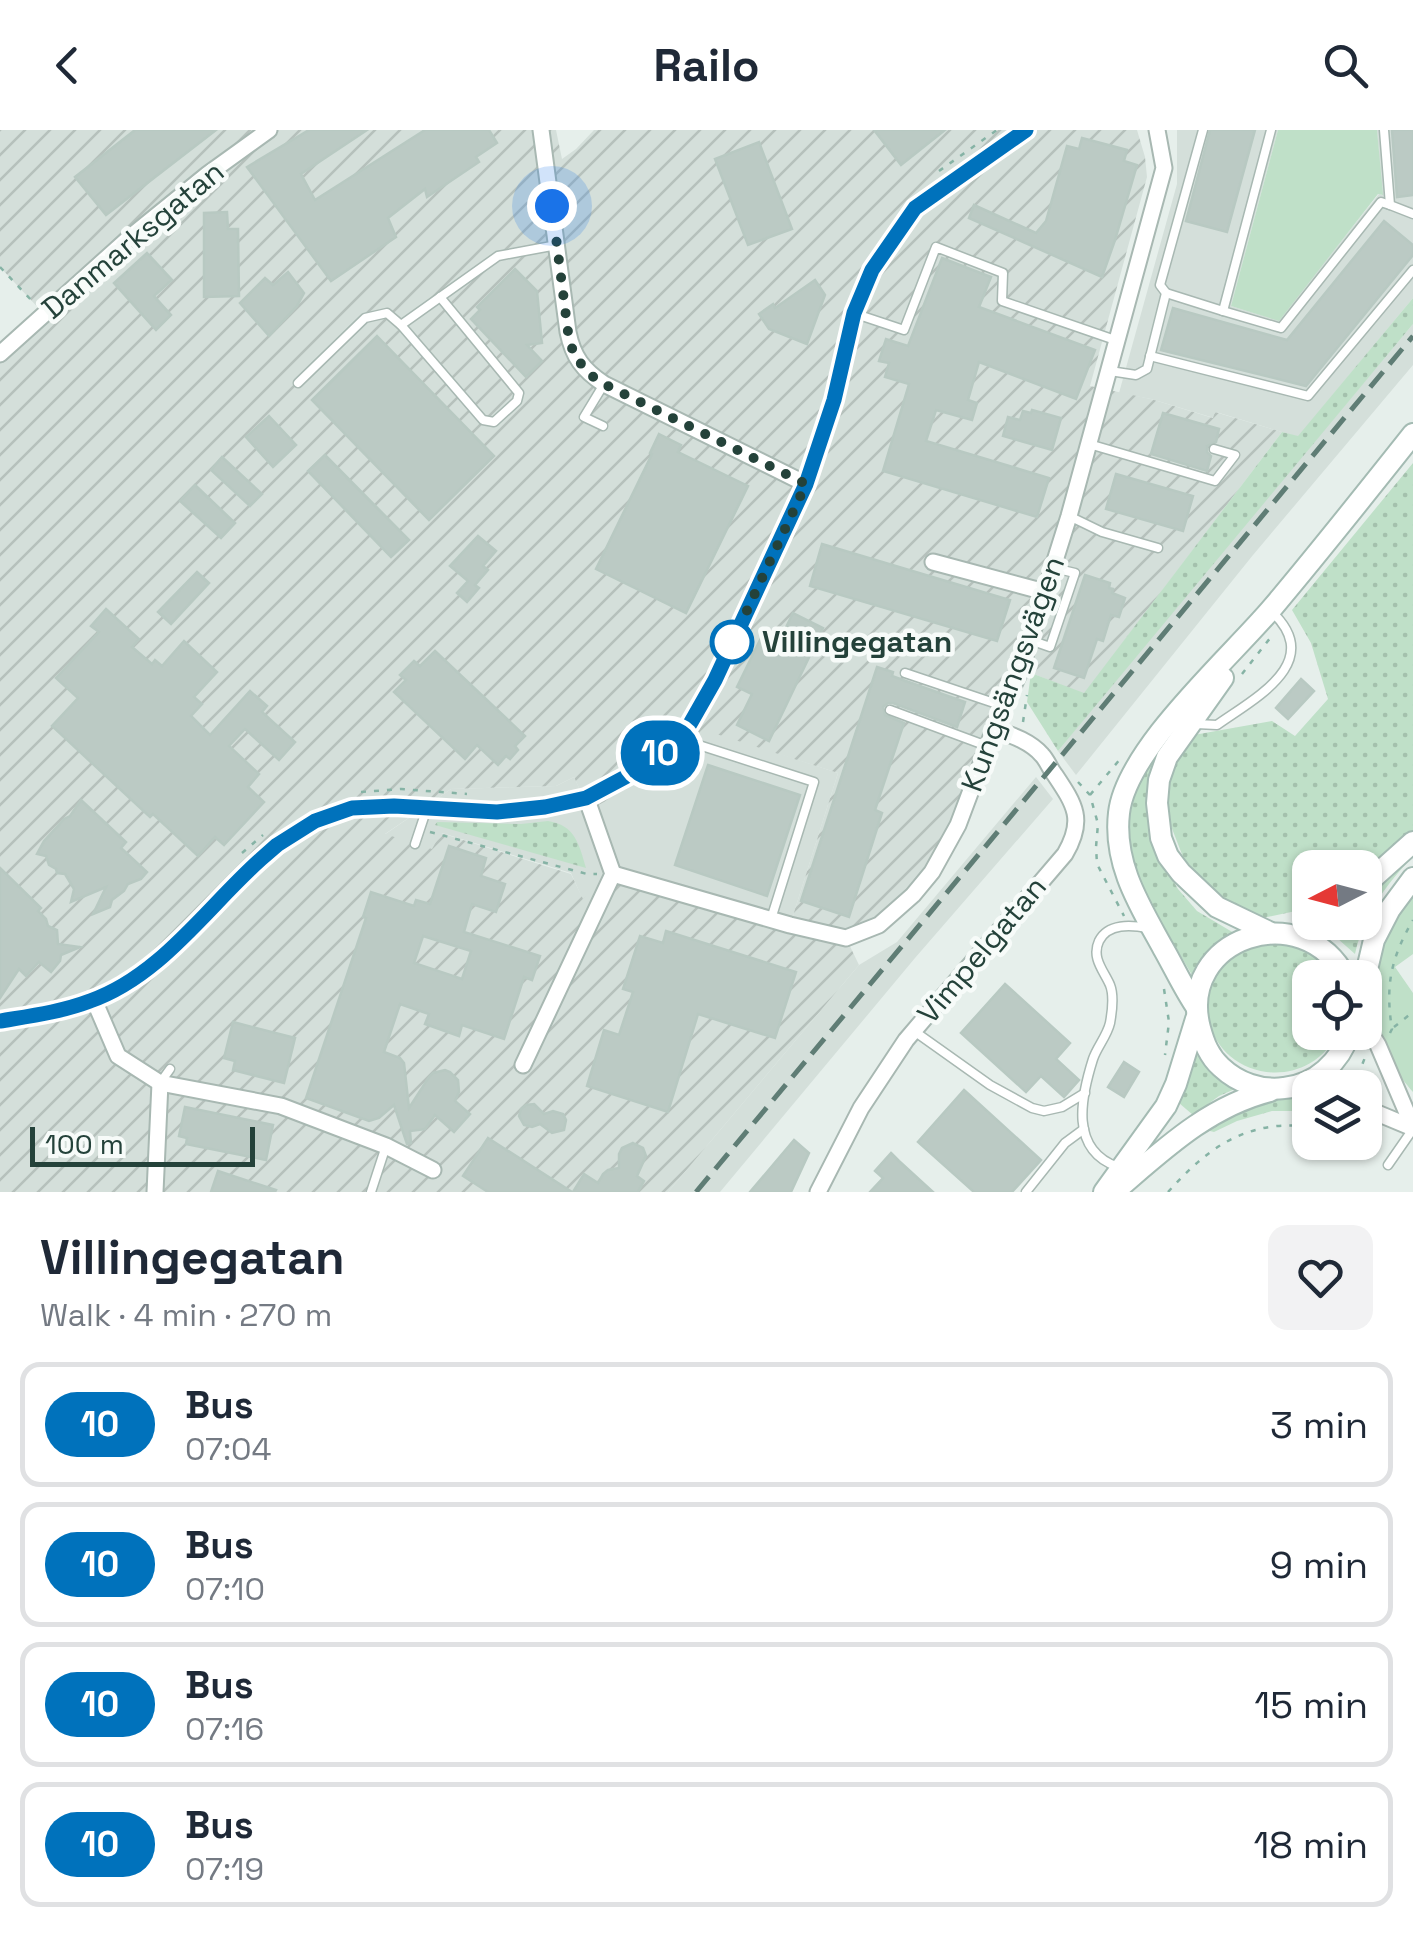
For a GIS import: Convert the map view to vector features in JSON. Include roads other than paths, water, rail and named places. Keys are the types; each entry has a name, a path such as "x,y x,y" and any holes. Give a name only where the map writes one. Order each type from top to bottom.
{"main road":[{"path":"1292,1089 1249,1084 1223,1070 1212,1058 1197,1012 1128,884 1120,852 1119,814 1126,784 1156,736 1270,610 1413,434"},
{"path":"1270,610 1167,758 1159,780 1157,803 1161,838 1180,873 1217,907 1275,932 1296,935 1321,947 1335,960"},
{"path":"1382,870 1413,842"},
{"path":"1369,960 1374,940 1390,909 1413,878"},
{"path":"1104,1192 1166,1106 1197,1012 1202,981 1216,958 1243,939 1292,926"},
{"path":"1324,1070 1342,1050"},
{"path":"1114,1192 1158,1154 1225,1106 1247,1097 1292,1089"}],"street":[{"name":"Danmarksgatan","path":"0,354 129,238 269,130"},
{"path":"541,130 574,356 604,384 806,484"},
{"path":"0,1021 94,1000 143,973 277,845 315,821 352,808 394,806 497,812 545,807 586,798 648,765 690,724 715,680 806,484 834,400 854,313 872,270 915,208 1026,130"},
{"name":"Kungsängsvägen","path":"614,874 846,938 879,925 932,872 958,825 1020,669 1069,516 1164,168 1157,130"},
{"path":"933,562 1045,592"},
{"name":"Vimpelgatan","path":"818,1192 880,1076 1074,839 1077,824 1071,800 1042,755 1019,738 994,729"},
{"path":"523,1065 614,874 586,798"},
{"path":"94,1000 118,1056 165,1076 281,1106 386,1146 433,1170"},
{"path":"1380,1050 1413,1128"},
{"path":"154,1192 165,1076"},
{"path":"1382,1115 1413,1128"}],"lane":[{"path":"1203,130 1160,285 1166,294 1281,328 1381,202 1413,214"},
{"path":"1223,311 1239,272 1272,130"},
{"path":"1384,130 1390,205"},
{"path":"402,325 498,256 556,244"},
{"path":"854,313 904,330 936,248 1004,273 1002,301 1118,341"},
{"path":"1150,356 1308,396 1413,270"},
{"path":"1110,371 1136,375 1147,368 1166,294"},
{"path":"298,383 365,318 387,314 402,325 484,420 494,422 517,401 520,393 440,298"},
{"path":"603,426 584,417 604,384"},
{"path":"1089,444 1216,481 1235,455 1214,449"},
{"path":"1069,516 1102,532 1158,548"},
{"path":"1030,640 1050,646 1075,573 1052,567"},
{"path":"1192,723 1217,726 1283,675 1292,648 1283,623 1270,610"},
{"path":"905,673 1003,706"},
{"path":"890,710 987,746"},
{"path":"677,738 814,782 771,919"},
{"path":"692,763 695,744"},
{"path":"415,844 427,808"},
{"path":"1121,1168 1098,1157 1084,1129 1085,1093 1094,1056 1110,1025 1112,1000 1096,953 1098,942 1117,926 1152,928"},
{"path":"914,1031 990,1085 1032,1108 1062,1108 1085,1093"},
{"path":"1388,1165 1413,1128"},
{"path":"1026,1192 1065,1143 1084,1129"},
{"path":"371,1192 386,1146"}],"railway":[{"path":"696,1192 1413,336"}],"place":[{"name":"Villingegatan","path":"732,642"}]}
